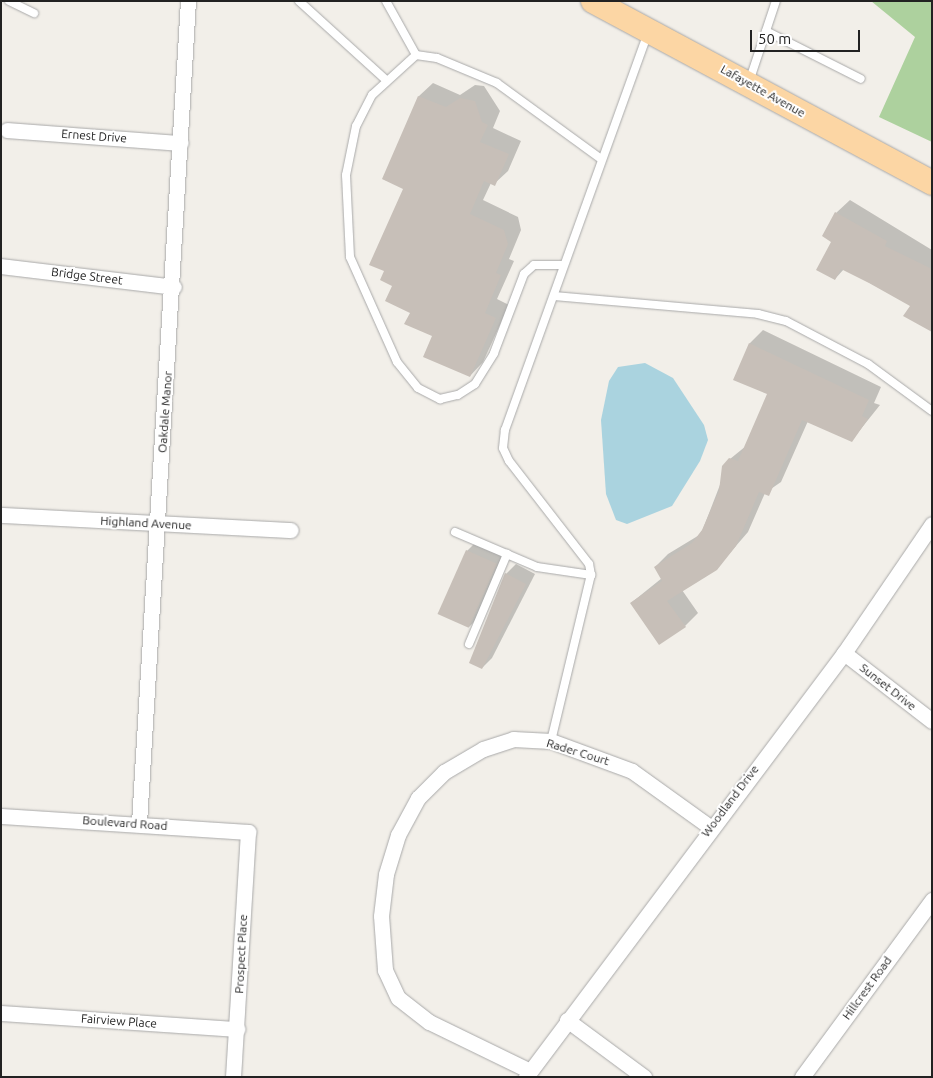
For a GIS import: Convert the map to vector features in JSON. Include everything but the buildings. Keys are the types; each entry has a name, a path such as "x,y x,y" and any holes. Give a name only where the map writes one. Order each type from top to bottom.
{"main road":[{"name":"Lafayette Avenue","path":"593,1 649,29 932,183"}],"street":[{"name":"Oakdale Manor","path":"139,823 174,287 188,1"},
{"name":"Ernest Drive","path":"7,130 181,143"},
{"name":"Bridge Street","path":"1,266 174,287"},
{"name":"Highland Avenue","path":"1,515 291,530"},
{"name":"Woodland Drive","path":"528,1074 710,827 844,653 932,524"},
{"name":"Sunset Drive","path":"844,653 932,721"},
{"name":"Rader Court","path":"528,1074 428,1022 398,998 385,970 381,916 398,835 418,798 444,772 483,749 513,739 551,741 632,771 710,827"},
{"name":"Boulevard Road","path":"1,816 139,823 248,832"},
{"name":"Prospect Place","path":"233,1077 248,832"},
{"name":"Hillcrest Road","path":"802,1077 932,900"},
{"name":"Fairview Place","path":"1,1014 236,1029"},
{"path":"567,1020 644,1077"}],"lane":[{"path":"9,1 34,13"},
{"path":"299,1 385,79"},
{"path":"386,1 416,55"},
{"path":"748,83 776,1"},
{"path":"551,741 591,575 589,564 503,448 505,430 554,296 562,265 600,158 649,29"},
{"path":"766,31 861,79"},
{"path":"562,265 534,265 524,274 494,353 475,384 440,399 418,388 397,362 350,257 346,175 356,126 385,79 416,55 437,58 497,83 600,158"},
{"path":"554,296 741,312 786,321 868,364 932,411"},
{"path":"455,532 537,567 591,575"},
{"path":"469,644 507,554"}],"green space":[{"path":"871,1 932,1 932,142 879,117 915,37"}],"water":[{"path":"645,363 673,378 704,425 708,440 700,461 672,506 627,524 616,520 606,494 601,420 609,381 618,367"}]}
